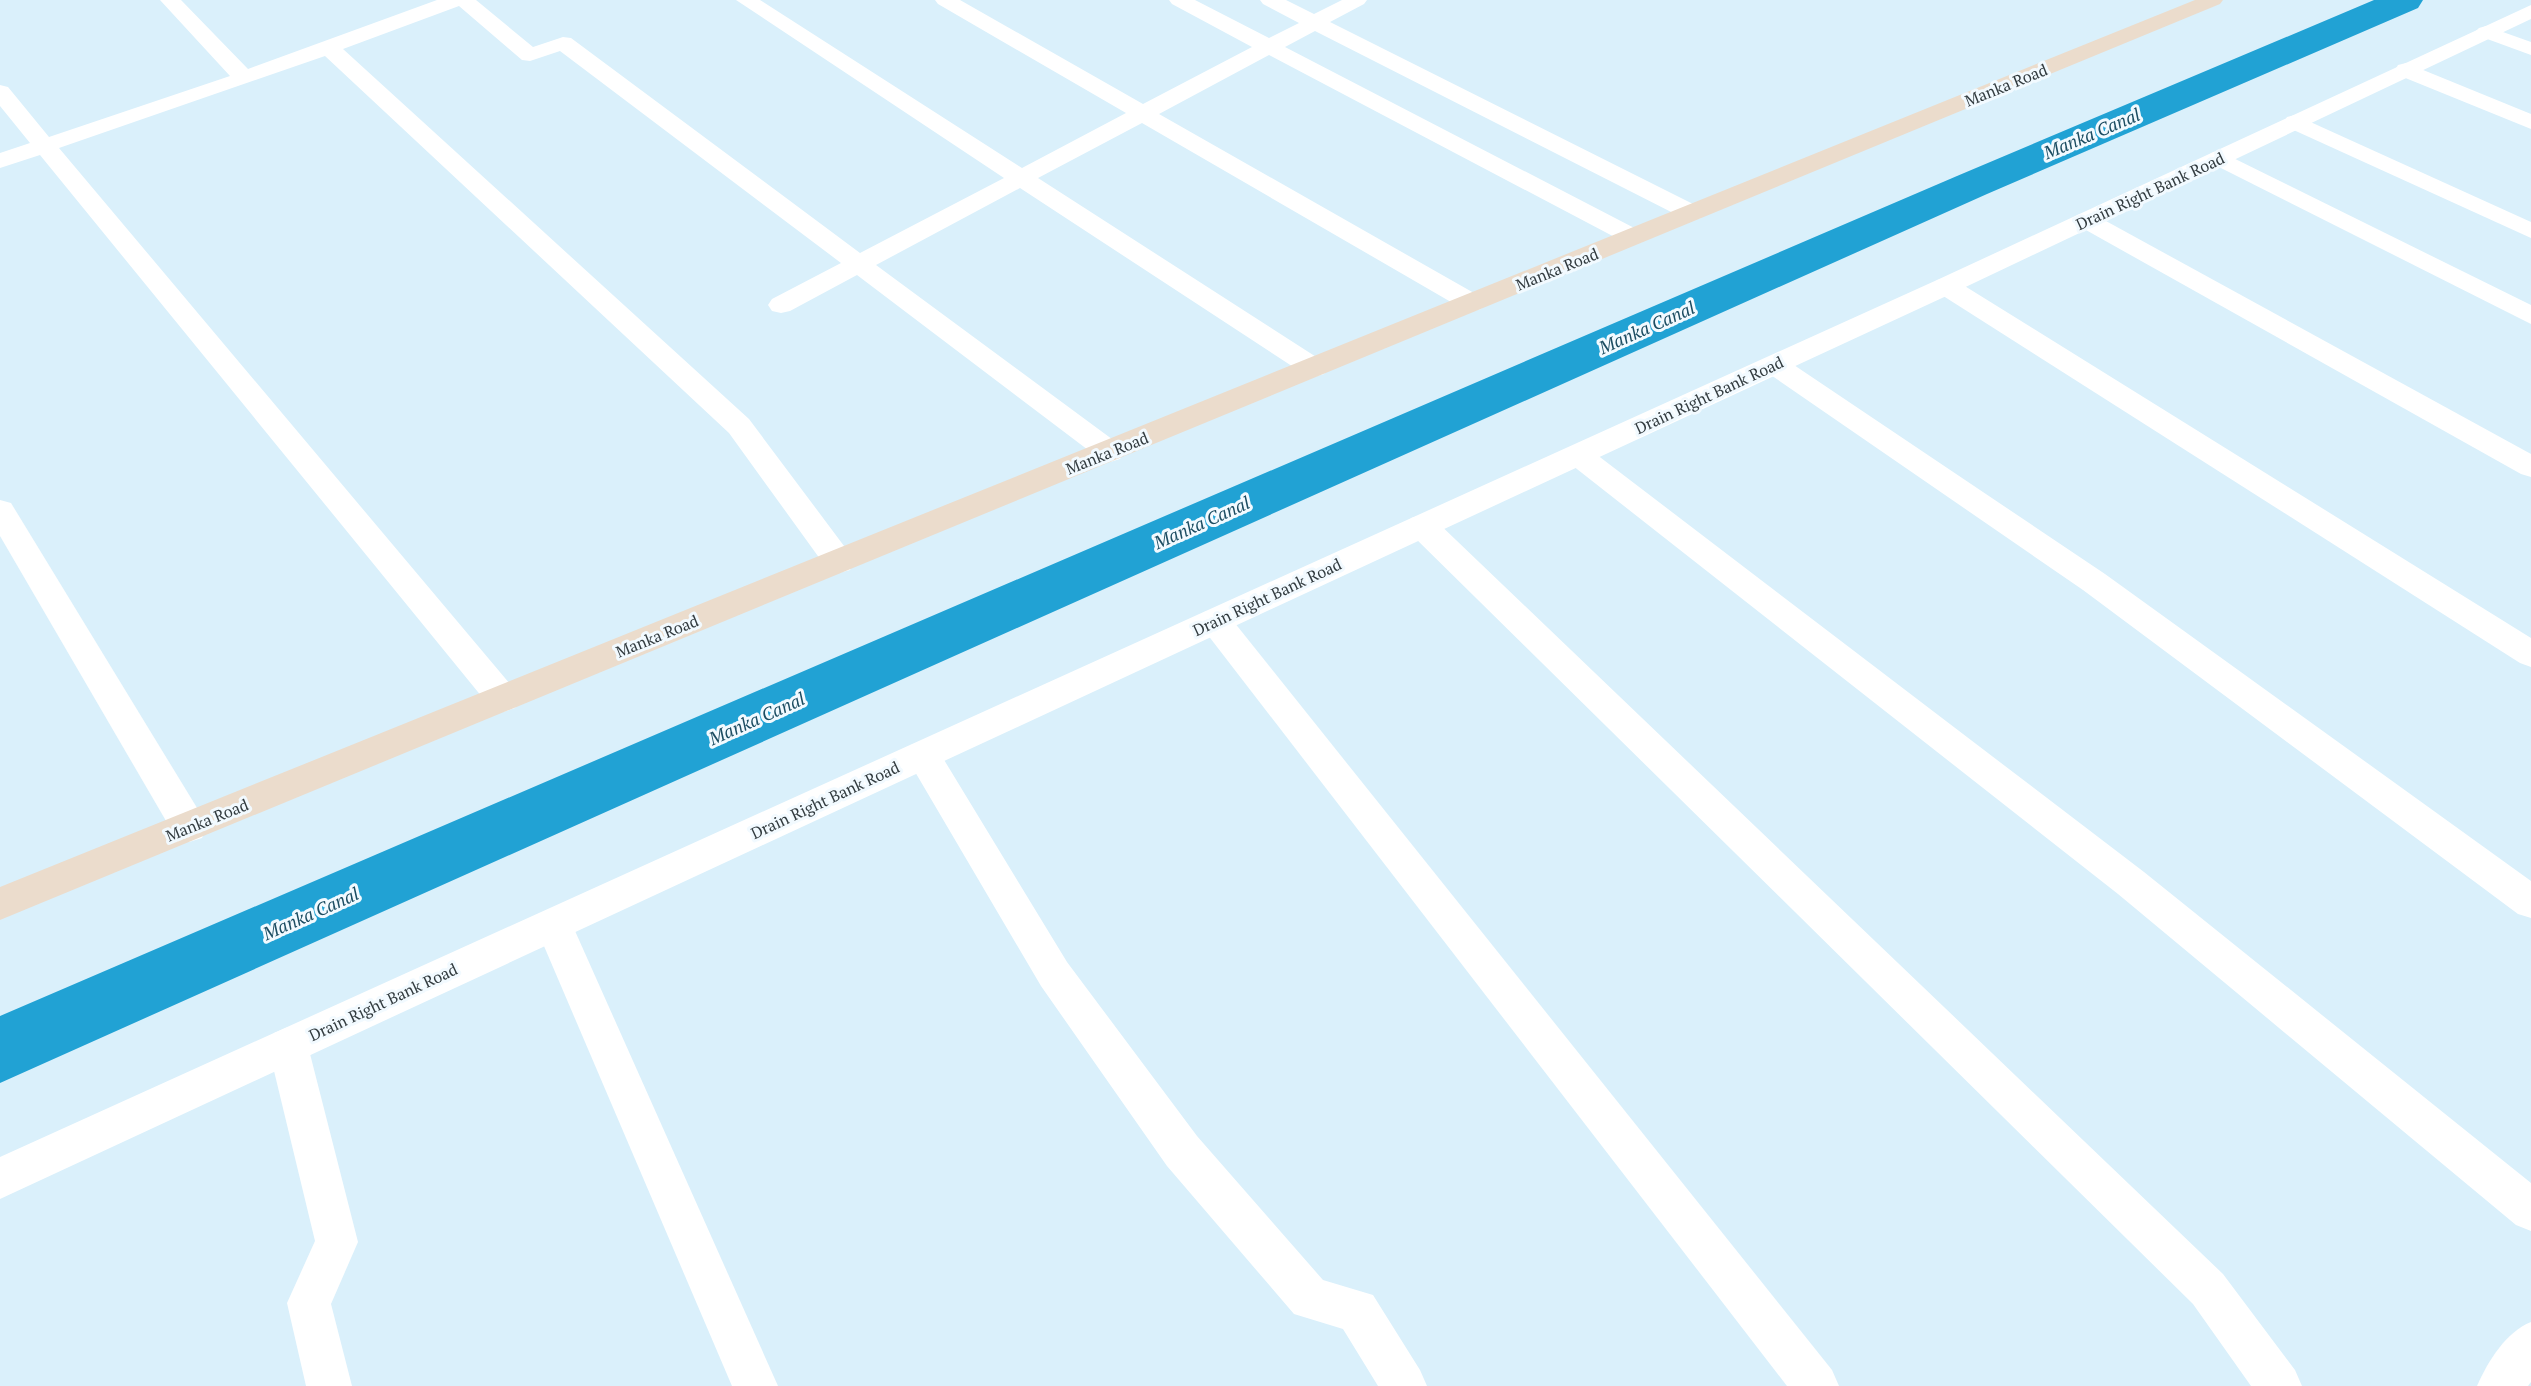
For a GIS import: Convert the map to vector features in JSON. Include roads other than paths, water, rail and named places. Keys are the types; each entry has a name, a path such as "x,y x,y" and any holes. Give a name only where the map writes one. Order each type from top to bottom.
{"main road":[{"name":"Manka Road","path":"0,904 2213,0"}],"street":[{"path":"170,0 244,78"},
{"path":"464,0 530,55 563,43 861,263 1110,452"},
{"path":"746,0 1023,177 1314,368"},
{"path":"945,0 1472,303"},
{"path":"1179,0 1633,237"},
{"path":"1270,0 1692,213"},
{"path":"781,305 1358,0"},
{"path":"0,161 244,78 441,2"},
{"path":"2515,22 2531,49"},
{"name":"Drain Right Bank Road","path":"0,1178 1775,365 2406,70 2515,22"},
{"path":"328,47 739,426 840,562"},
{"path":"2406,70 2531,122"},
{"path":"0,92 503,699"},
{"path":"2295,122 2531,231"},
{"path":"2219,158 2531,316"},
{"path":"2086,220 2531,467"},
{"path":"1946,286 2531,654"},
{"path":"1775,365 2094,582 2531,902"},
{"path":"1578,455 2131,884 2531,1210"},
{"path":"0,511 189,827"},
{"path":"1422,526 2208,1289 2279,1386"},
{"path":"1215,621 1816,1386"},
{"path":"923,755 1054,974 1182,1151 1310,1298 1357,1311 1404,1386"},
{"path":"554,924 755,1386"},
{"path":"288,1046 337,1242 309,1303 330,1386"}],"waterway":[{"name":"Manka Canal","path":"0,1050 1972,185 2405,0"}]}
